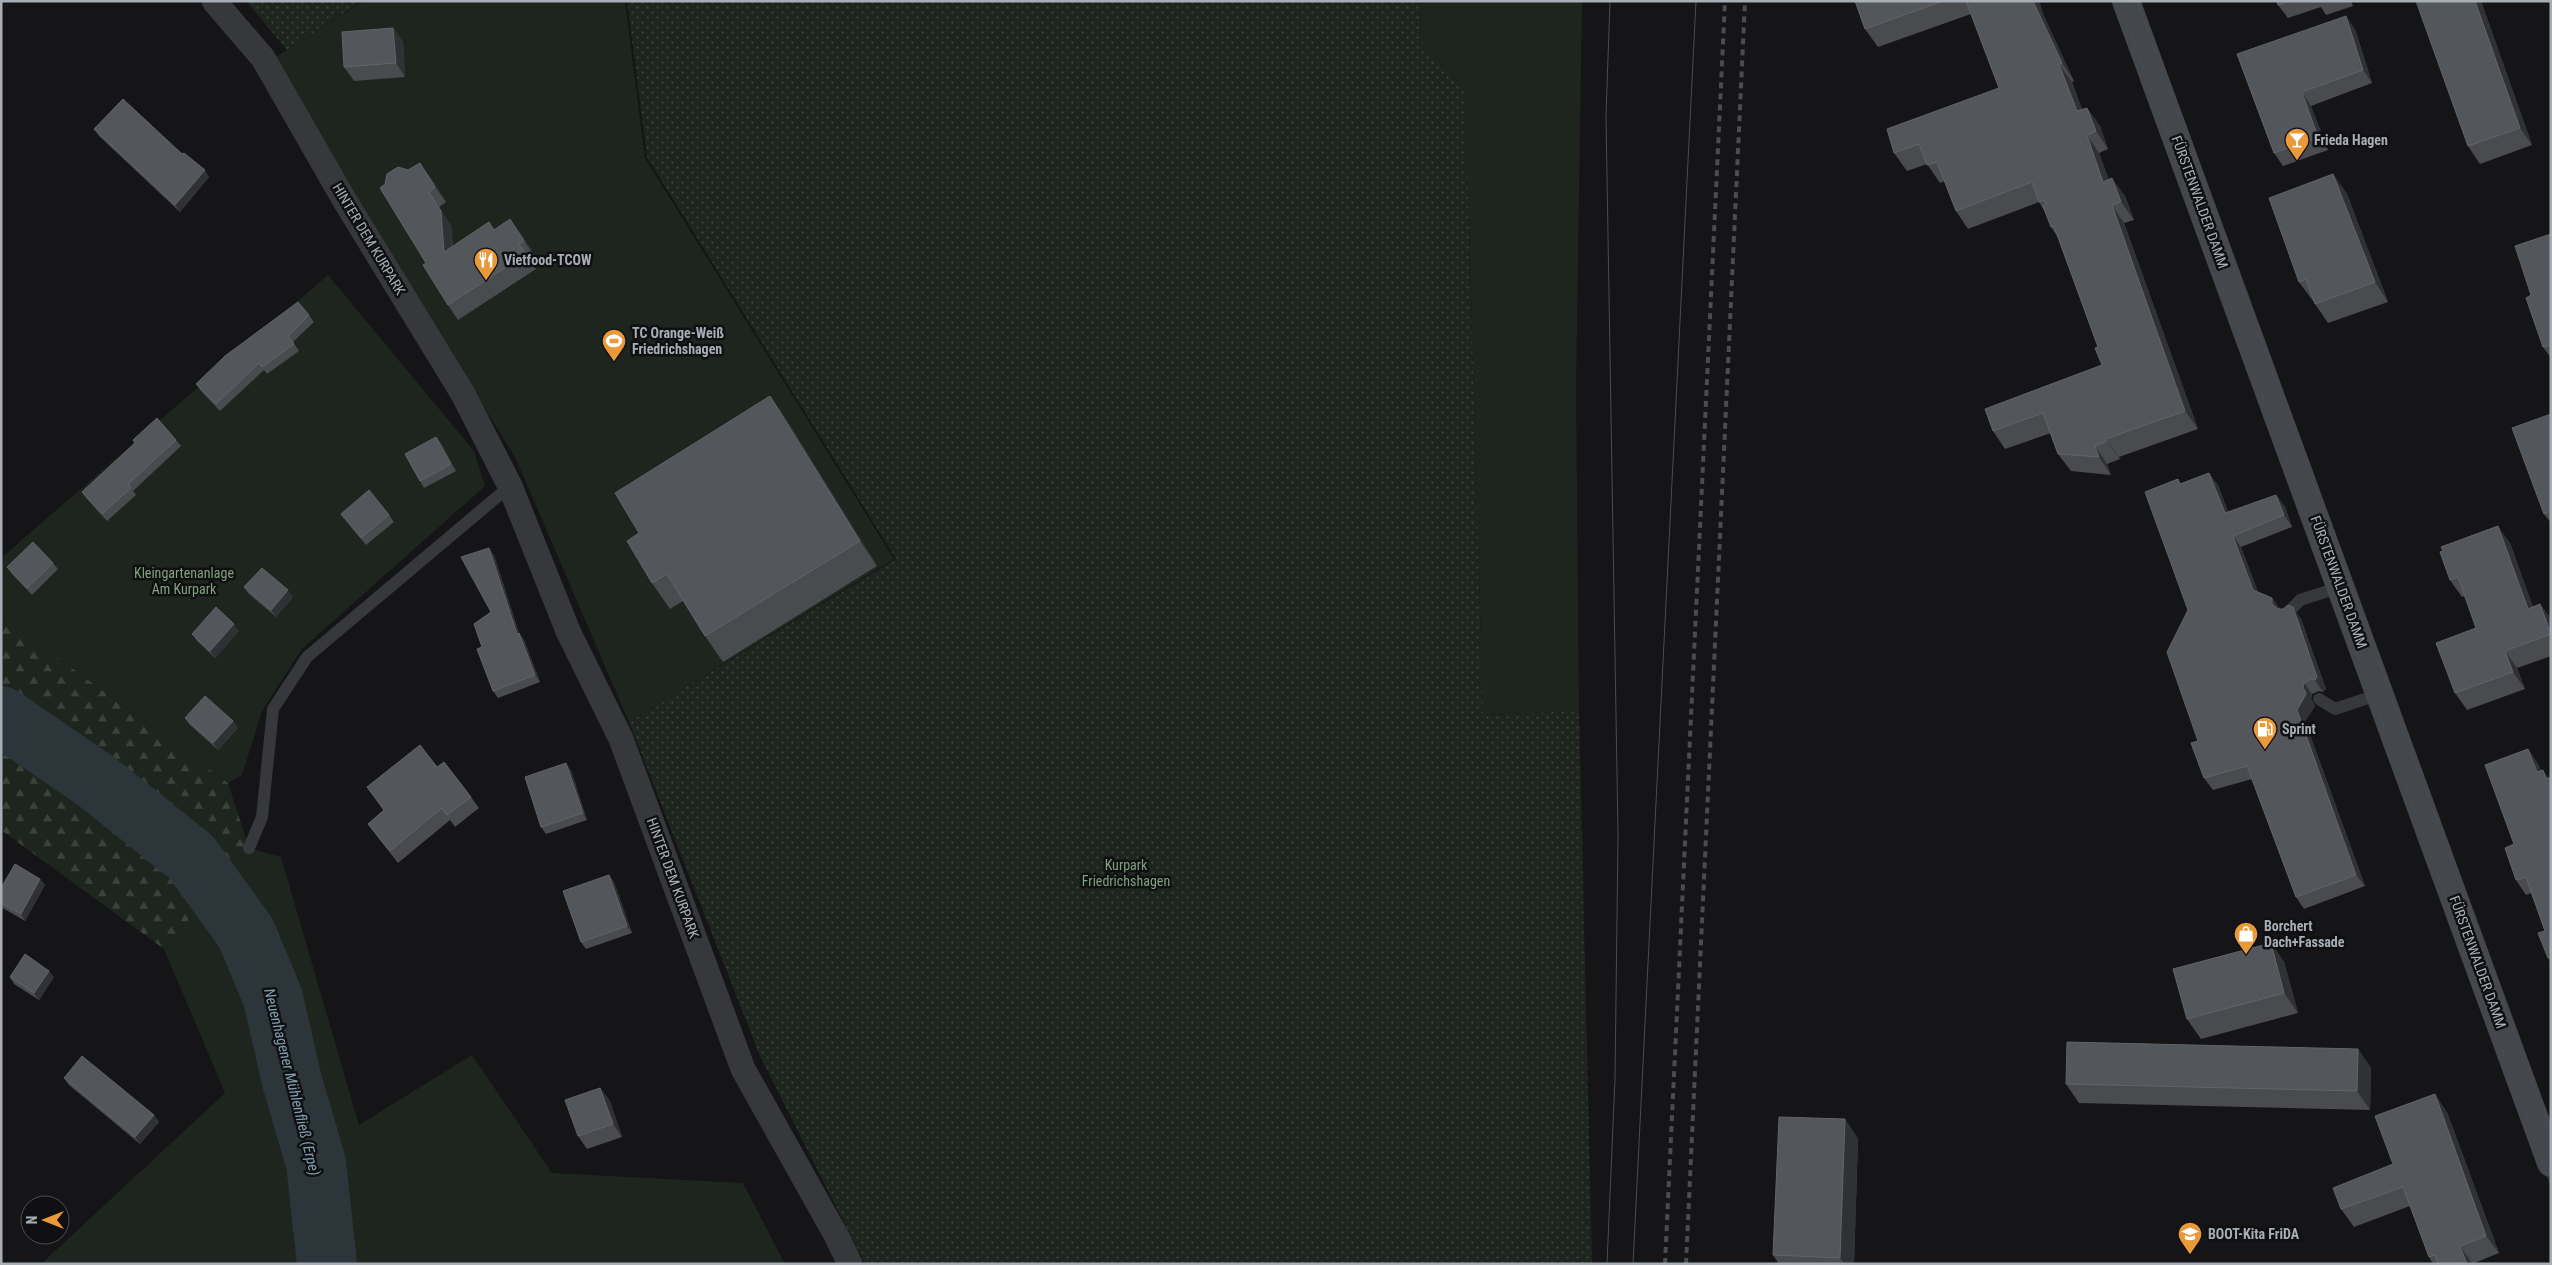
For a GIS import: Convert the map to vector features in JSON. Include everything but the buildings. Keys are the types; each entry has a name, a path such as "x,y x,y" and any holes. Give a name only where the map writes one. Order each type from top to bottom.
{"main road":[{"name":"FÜRSTENWALDER DAMM","path":"2126,1 2551,1163"}],"street":[{"name":"HINTER DEM KURPARK","path":"214,1 263,58 345,201 464,394 510,486 568,631 621,739 743,1069 837,1237 850,1264"}],"lane":[{"path":"249,848 262,817 273,709 307,657 510,486"},
{"path":"2288,613 2300,600 2341,586"},
{"path":"2319,699 2335,709 2380,694"}],"green space":[{"path":"246,1 362,1 287,50"},
{"name":"TC Orange-Weiß Friedrichshagen","path":"368,1 625,1 645,158 894,559 629,722 515,457 398,268 276,57 360,3"},
{"name":"Kurpark Friedrichshagen","path":"627,1 1421,1 1420,40 1465,90 1483,715 1579,711 1592,1264 865,1264 760,1056 629,722 896,559 647,157"},
{"path":"1421,1 1582,1 1576,389 1579,711 1483,715 1465,90 1420,40"},
{"name":"Kleingartenanlage Am Kurpark","path":"328,275 474,451 485,486 302,649 262,711 242,775 228,783 1,616 1,558"},
{"path":"1,616 228,783 249,848 164,949 1,830"},
{"path":"249,848 281,857 359,1125 472,1055 552,1173 743,1183 785,1264 41,1264 61,1245 70,1245 70,1237 225,1093 164,949"}],"waterway":[{"name":"Neuenhagener Mühlenfließ (Erpe)","path":"1,716 96,781 191,857 246,933 273,998 292,1081 316,1163 327,1264"}],"tram line":[{"path":"1607,1264 1615,1079 1618,834 1606,115 1610,1"},
{"path":"1633,1264 1696,1"},
{"path":"2119,1 2551,1185"},
{"path":"2137,1 2551,1133"}],"railway":[{"path":"1665,1264 1725,1"},
{"path":"1686,1264 1745,1"}],"place":[{"name":"Frieda Hagen","path":"2297,161"},
{"name":"Vietfood-TCOW","path":"486,281"},
{"name":"TC Orange-Weiß Friedrichshagen","path":"614,362"},
{"name":"Sprint","path":"2265,750"},
{"name":"Borchert Dach+Fassade","path":"2246,955"},
{"name":"BOOT-Kita FriDA","path":"2190,1255"}]}
